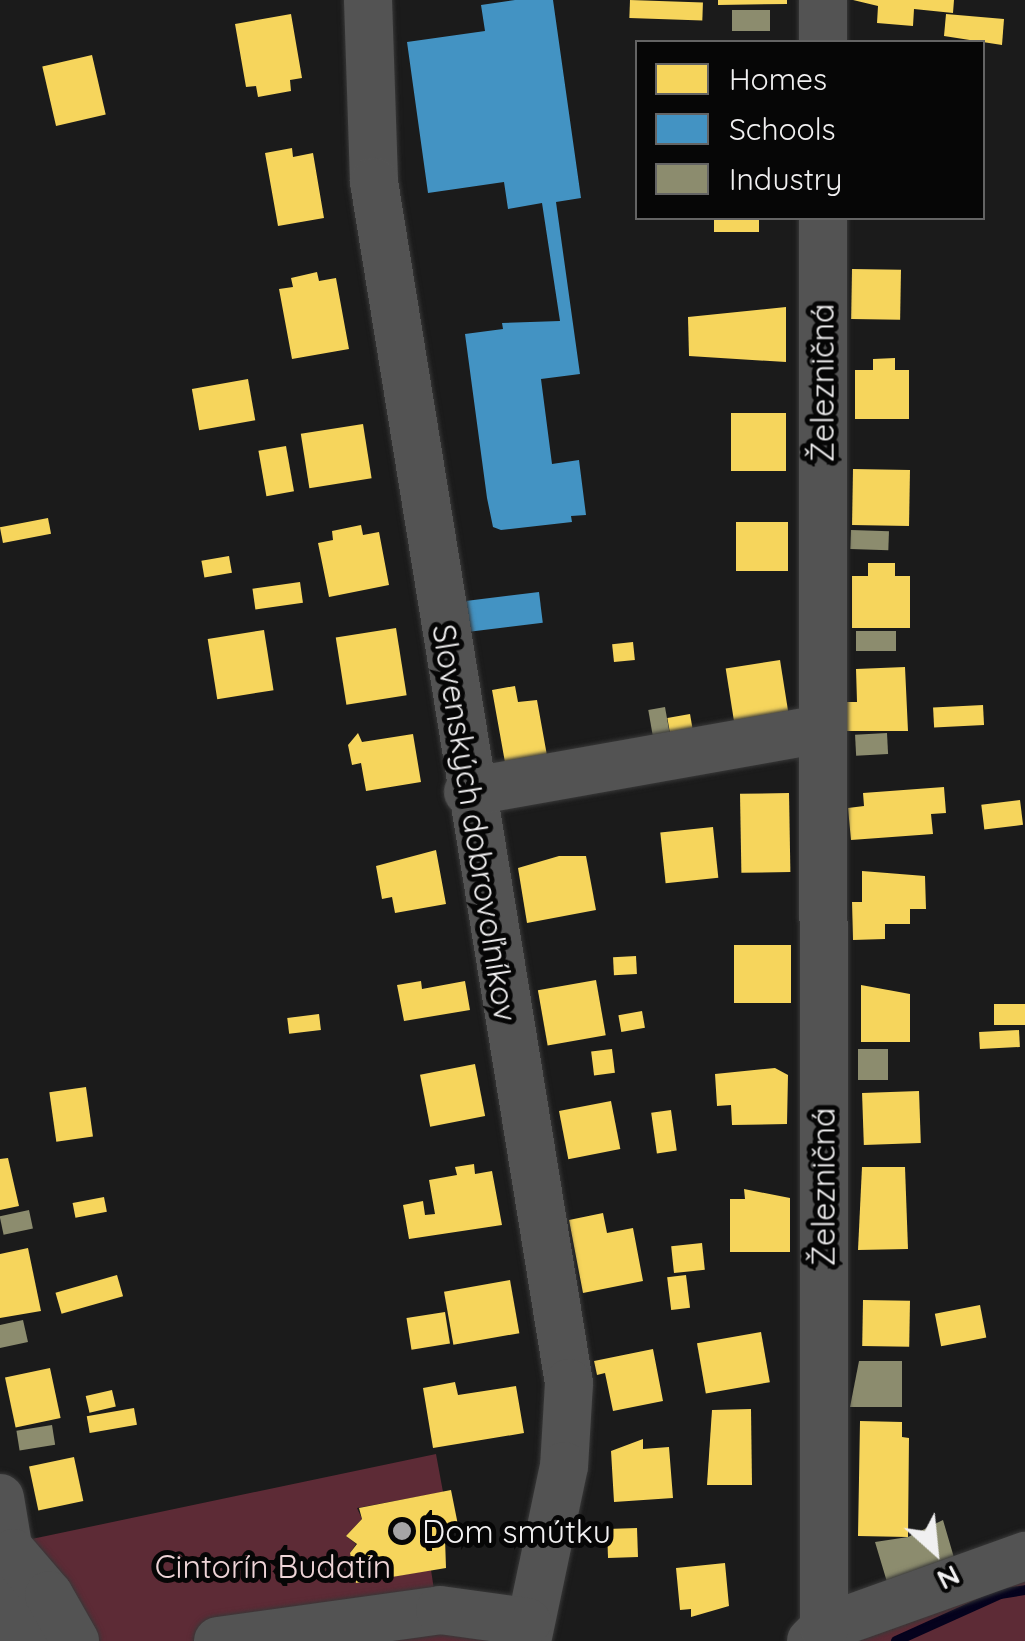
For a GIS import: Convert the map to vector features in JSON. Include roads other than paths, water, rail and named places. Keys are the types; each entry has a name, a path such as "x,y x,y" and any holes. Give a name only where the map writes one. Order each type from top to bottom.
{"street":[{"name":"Slovenských dobrovoľníkov","path":"368,0 374,182 468,792 570,1383 564,1466 527,1631"},
{"path":"823,0 823,40"},
{"name":"Železničná","path":"818,1634 823,220"},
{"path":"468,792 822,729"},
{"path":"0,1498 13,1553 24,1641"},
{"path":"13,1553 49,1595 75,1641"},
{"path":"818,1634 1025,1556"},
{"path":"218,1641 440,1610 527,1631"}],"waterway":[{"path":"896,1641 1000,1594 1025,1590"}],"place":[{"name":"Dom smútku","path":"402,1531"}],"park label":[{"name":"Cintorín Budatín","path":"273,1566"}]}
